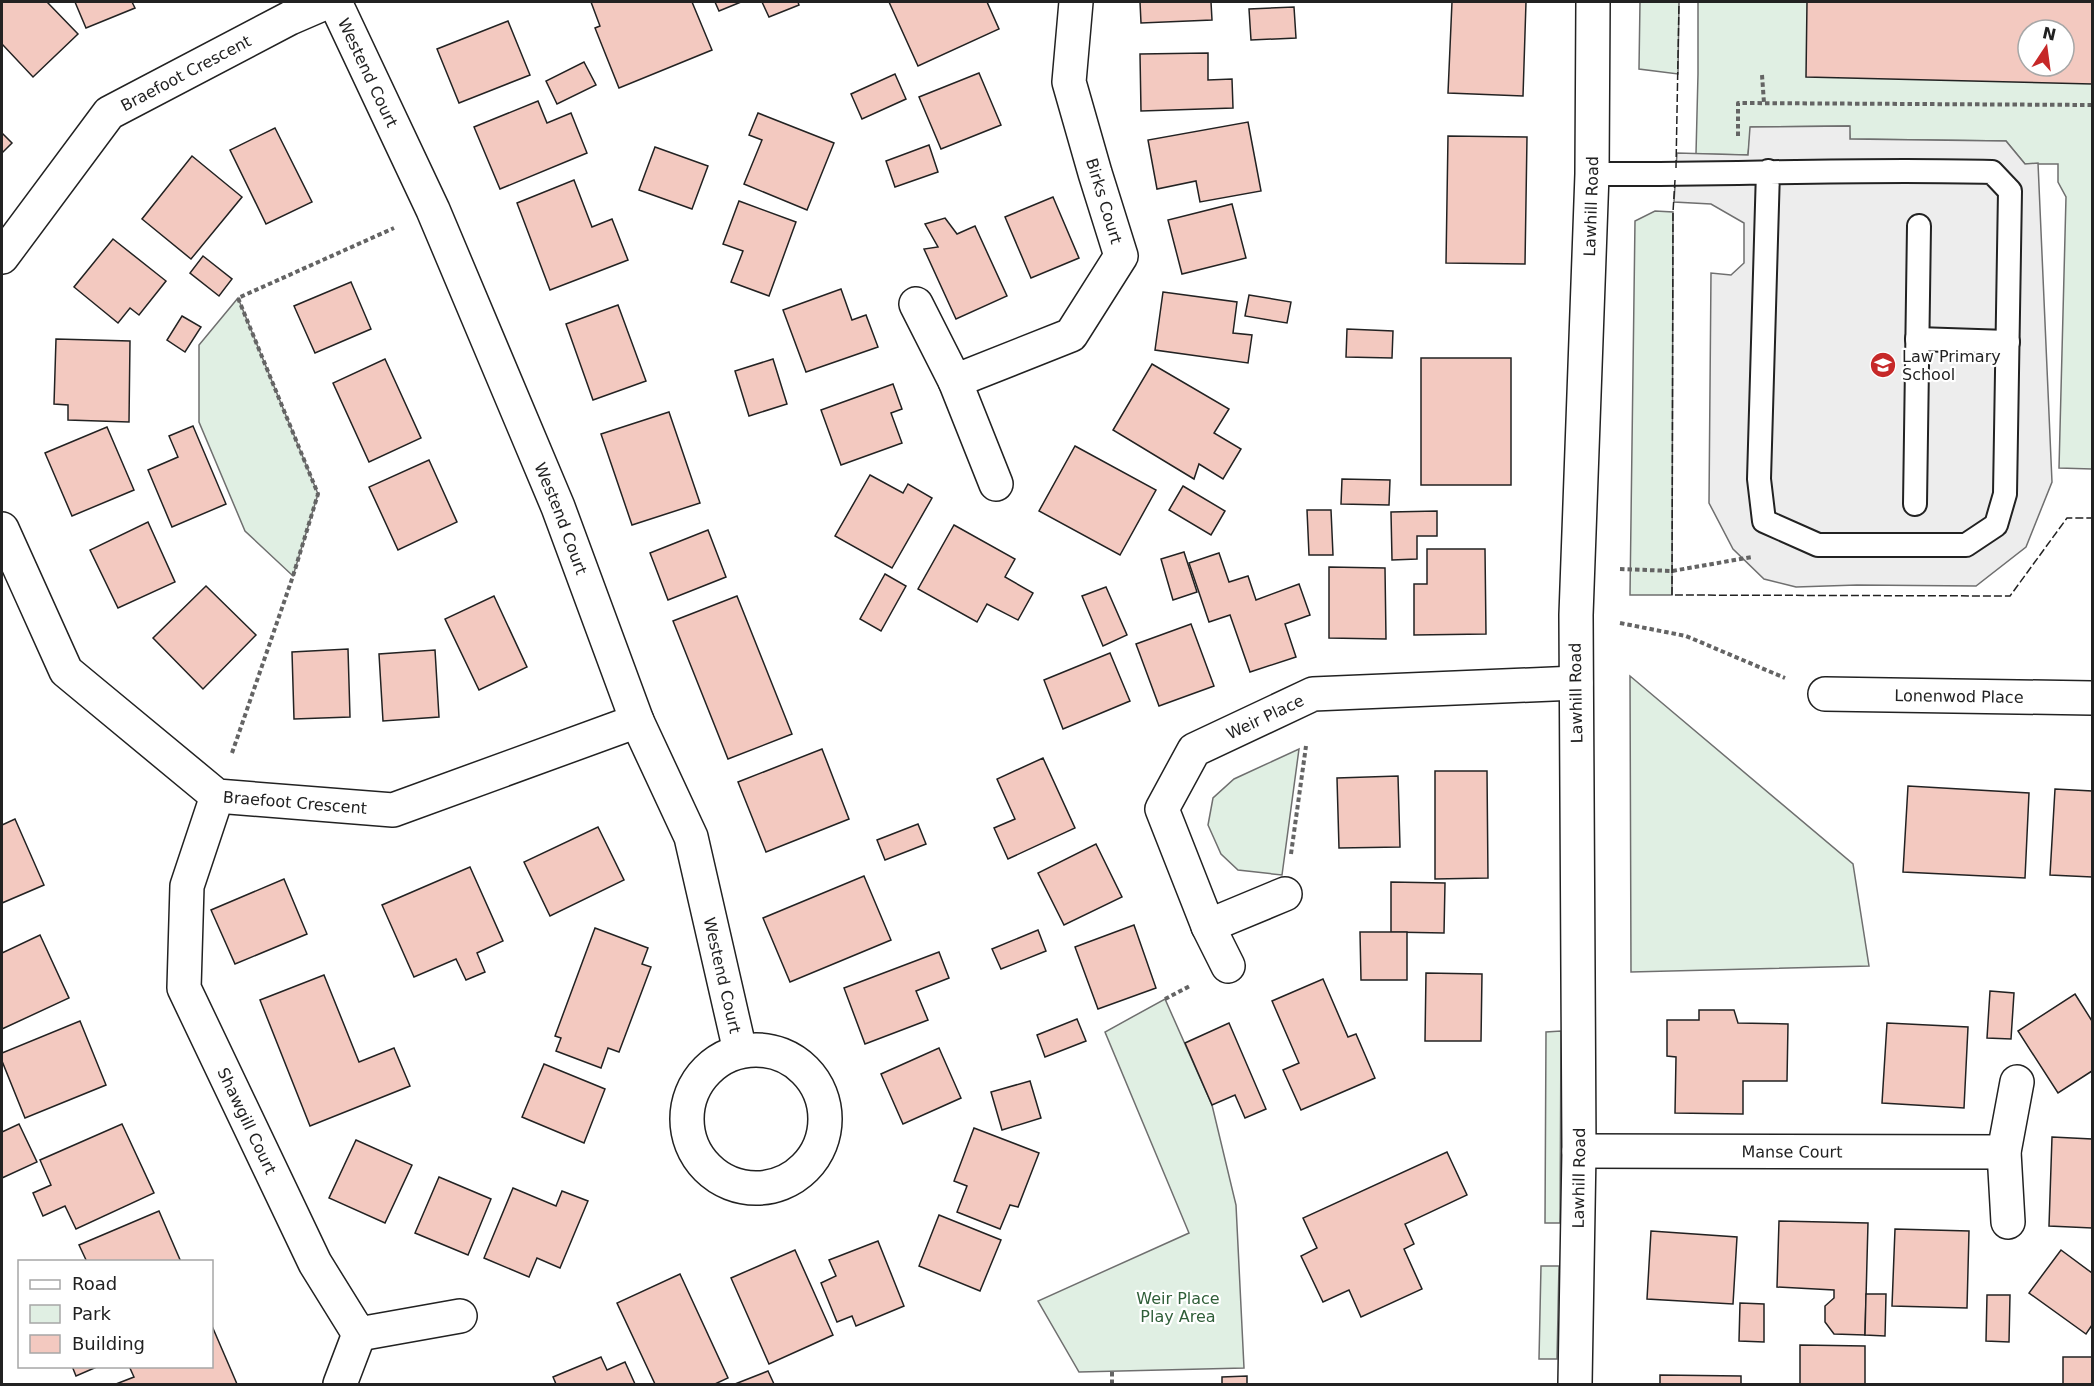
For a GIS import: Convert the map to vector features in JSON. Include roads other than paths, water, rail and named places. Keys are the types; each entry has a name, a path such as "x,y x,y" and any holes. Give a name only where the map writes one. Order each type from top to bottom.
{"street":[{"name":"Braefoot Crescent","path":"2,257 109,113 290,18 327,2"},
{"name":"Westend Court","path":"335,2 433,210 558,507 637,721 690,837 740,1051"},
{"name":"Birks Court","path":"955,381 1071,335 1121,256 1069,82 1076,2"},
{"name":"Lawhill Road","path":"1575,1384 1580,1152 1576,615 1592,174 1593,2"},
{"path":"916,304 955,381 996,484"},
{"name":"Braefoot Crescent","path":"2,530 66,671 217,796 393,810 637,721"},
{"name":"Weir Place","path":"1227,966 1208,926 1162,809 1194,750 1313,694 1576,683"},
{"name":"Lonenwod Place","path":"1825,694 2092,698"},
{"name":"Shawgill Court","path":"217,796 187,886 184,988 315,1263 359,1334"},
{"path":"1208,926 1285,894"},
{"path":"761,1049 782,1054 800,1065 814,1081 823,1100 825,1121 822,1142 812,1161 794,1177 772,1187 748,1188 724,1181 705,1166 692,1146 686,1122 689,1098 700,1077 717,1060 740,1051 761,1049"},
{"path":"2008,1222 2004,1152 2017,1082"},
{"name":"Manse Court","path":"1580,1152 2004,1152"},
{"path":"340,1384 359,1334 460,1316"}],"lane":[{"path":"1592,174 1768,171 1992,172 2010,191 2005,494 1996,525 1966,545 1818,545 1764,521 1759,479 1768,171"},
{"path":"1915,504 1919,226"},
{"path":"1917,339 2008,342"}],"place":[{"name":"Law Primary School","path":"1883,365"}],"park label":[{"name":"Weir Place Play Area","path":"1178,1307"}]}
